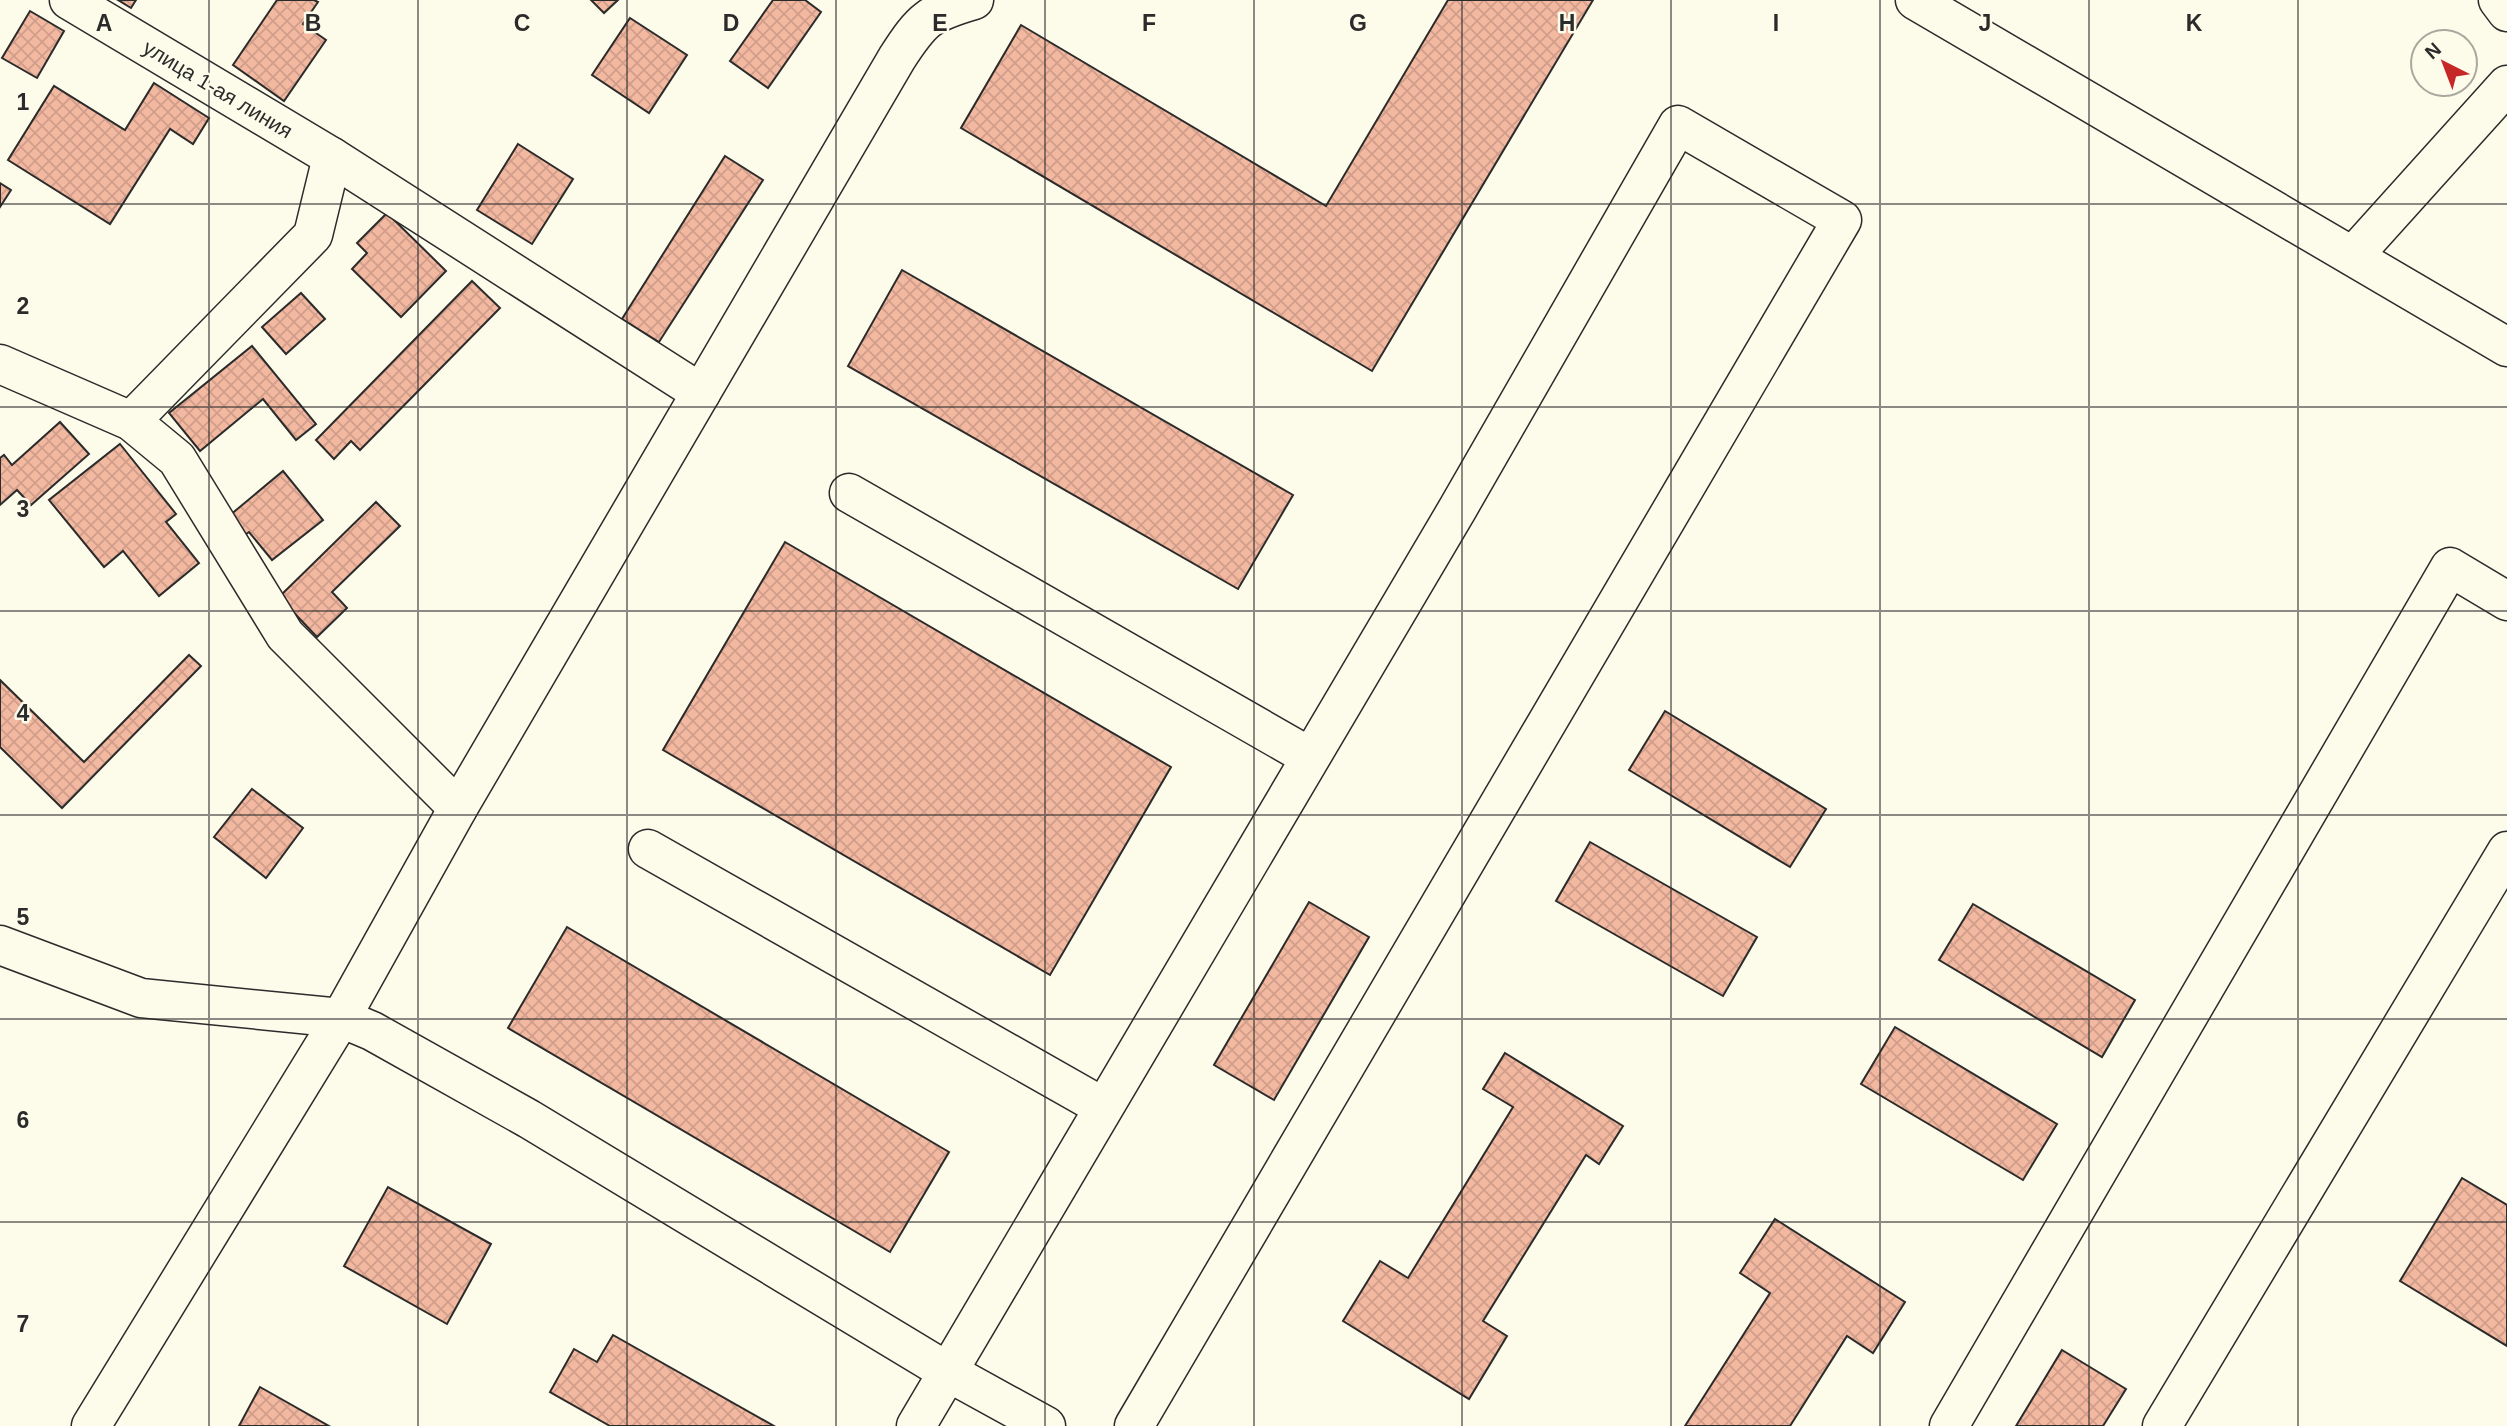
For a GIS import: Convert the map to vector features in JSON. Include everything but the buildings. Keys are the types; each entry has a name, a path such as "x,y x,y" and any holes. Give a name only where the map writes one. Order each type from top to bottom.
{"street":[{"name":"улица 1-ая линия","path":"69,0 332,157 701,393"},
{"path":"91,1426 341,1018 458,808 916,28 939,11 974,0"},
{"path":"1915,0 2507,347"},
{"path":"2498,0 2507,12"},
{"path":"2353,256 2507,85"},
{"path":"916,1426 1458,508 1678,125 1842,220 1133,1426"},
{"path":"131,421 313,235 332,157"},
{"path":"0,364 131,421 177,458 285,635 458,808"},
{"path":"849,493 1310,757"},
{"path":"1949,1426 2450,567 2507,601"},
{"path":"648,849 1103,1107"},
{"path":"2162,1426 2507,851"},
{"path":"0,946 141,998 341,1018 372,1031 529,1119 947,1372 1046,1426"}]}
